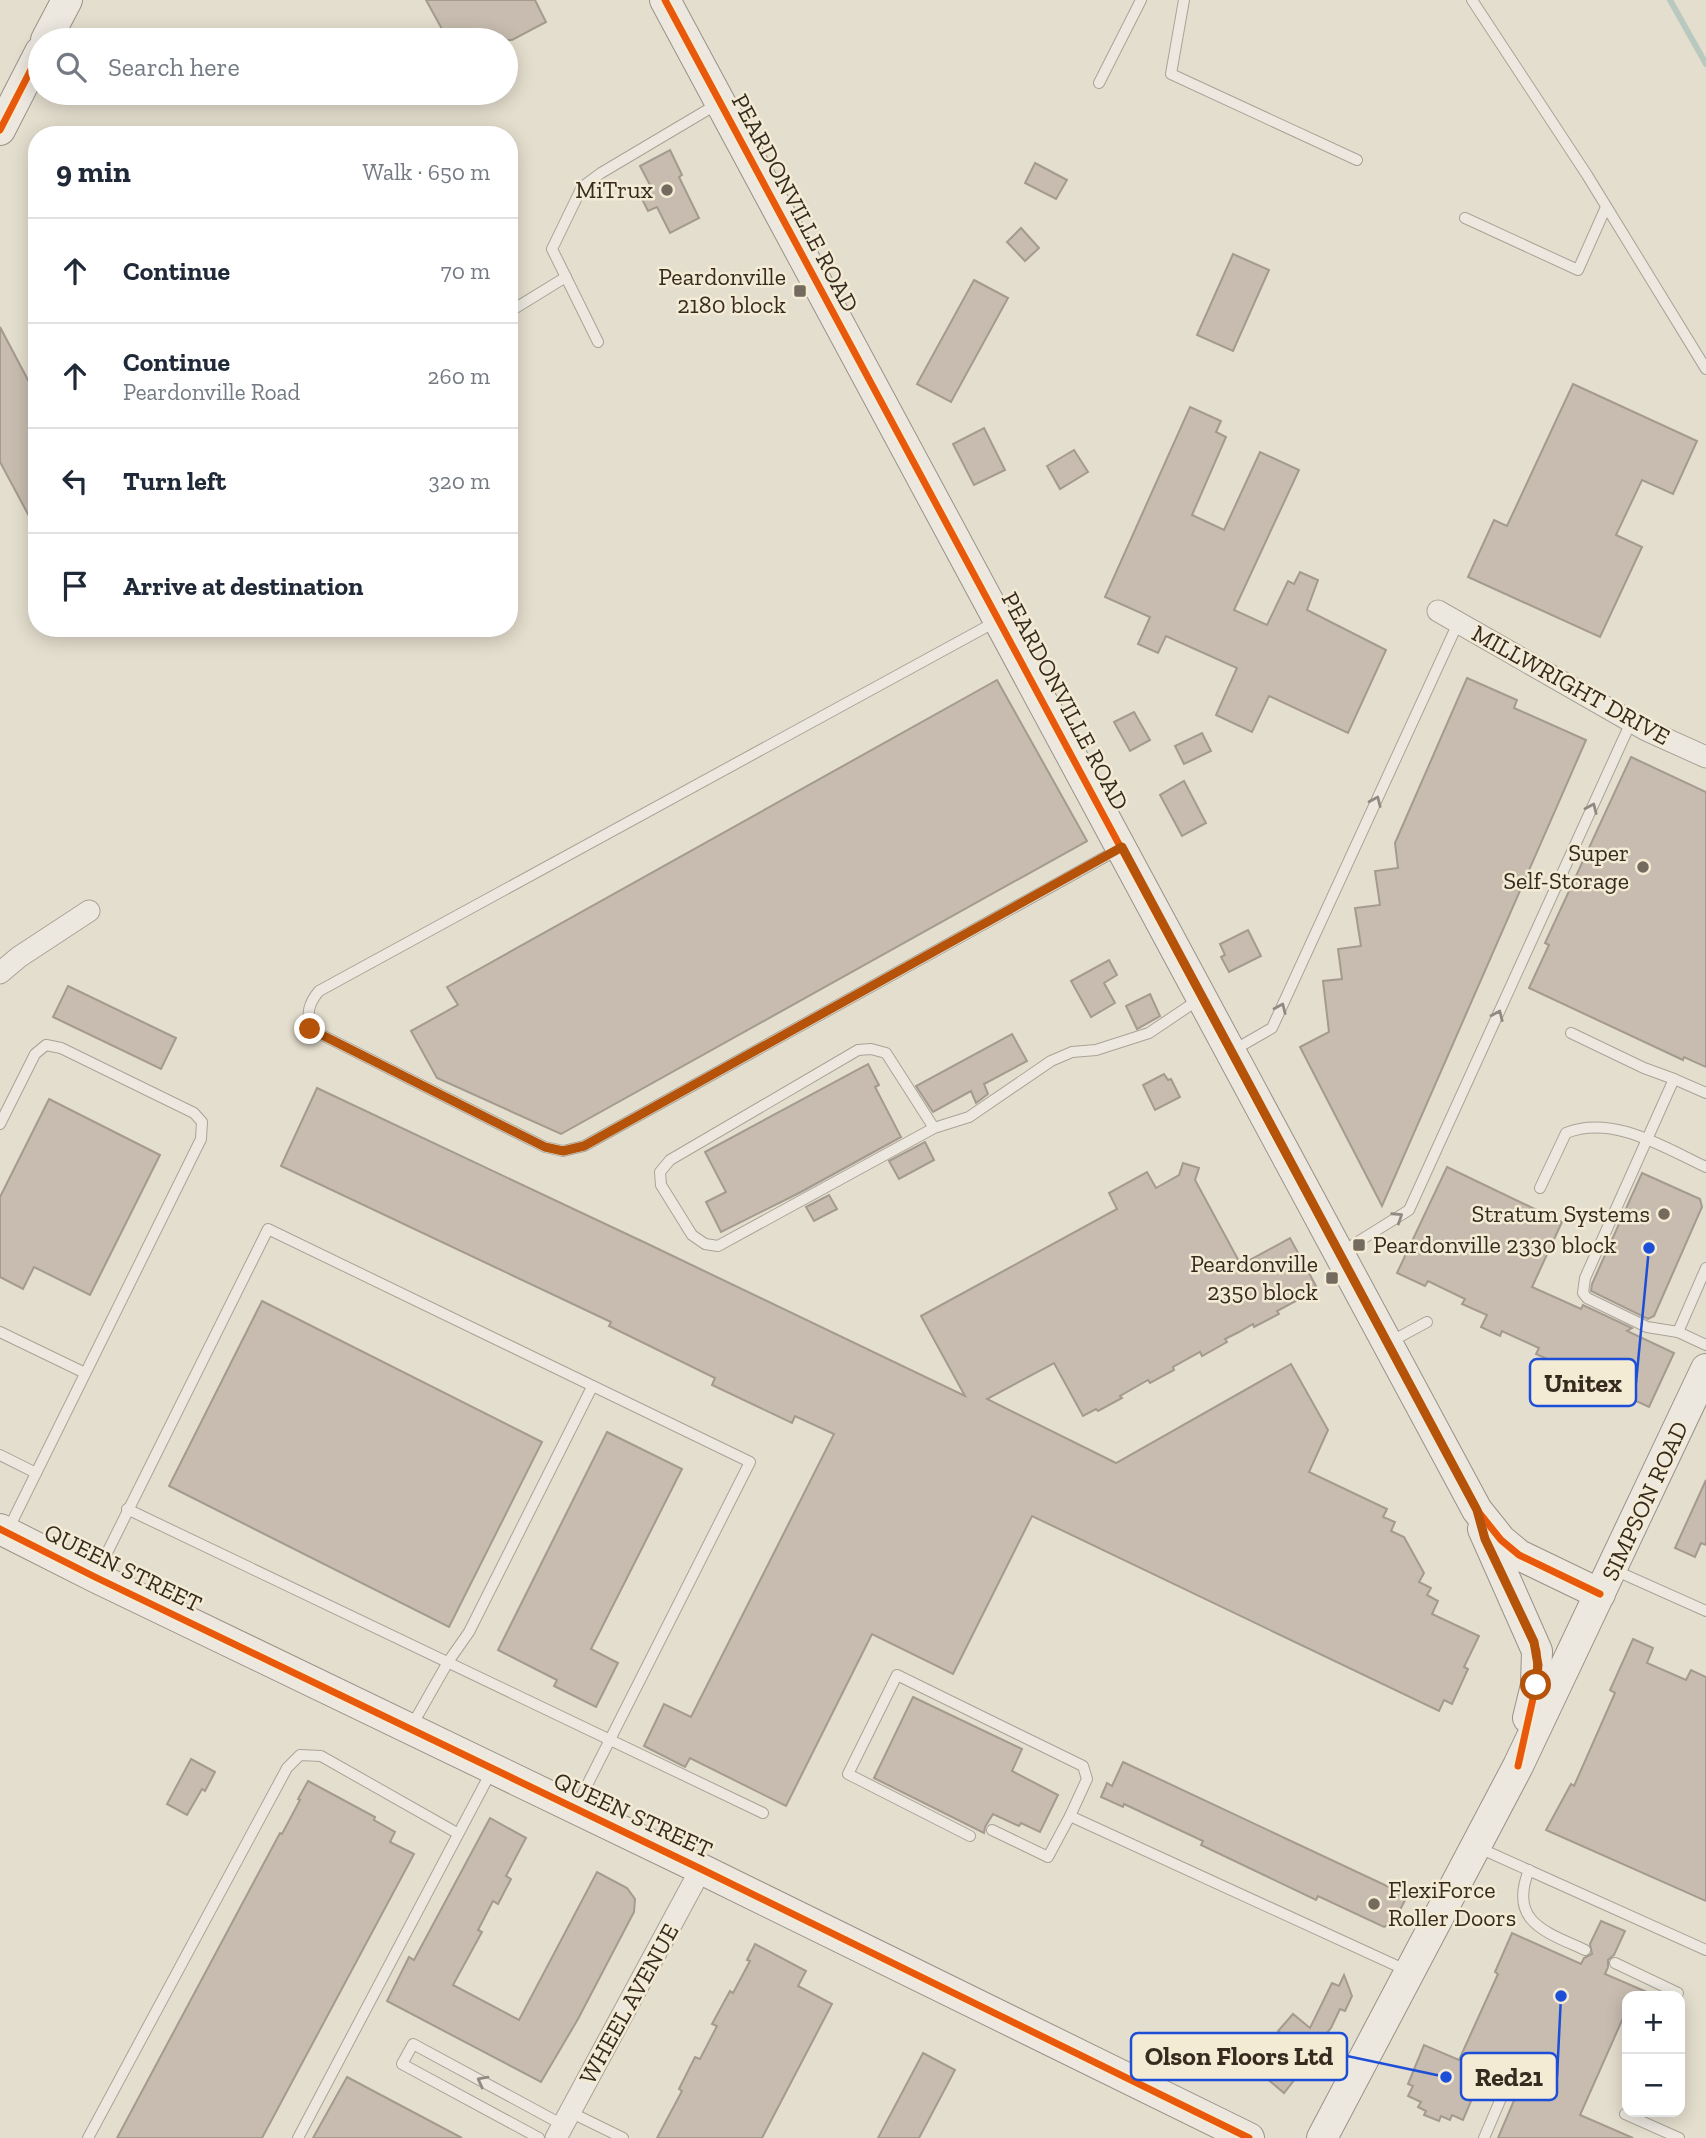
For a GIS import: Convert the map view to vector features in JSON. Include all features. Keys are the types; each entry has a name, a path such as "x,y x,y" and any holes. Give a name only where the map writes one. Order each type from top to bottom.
{"street":[{"path":"52,28 67,0"},
{"name":"PEARDONVILLE ROAD","path":"665,0 1477,1510 1500,1540 1518,1555 1606,1582"},
{"path":"0,130 28,75"},
{"name":"MILLWRIGHT DRIVE","path":"1438,611 1631,722 1706,757"},
{"path":"0,972 89,911"},
{"name":"SIMPSON ROAD","path":"1606,1582 1706,1369"},
{"path":"1477,1510 1485,1539 1537,1651 1536,1685 1518,1766"},
{"name":"QUEEN STREET","path":"4,1531 1249,2138"},
{"path":"1322,2138 1477,1847 1606,1582"},
{"name":"WHEEL AVENUE","path":"563,2125 701,1869"}],"lane":[{"path":"1099,83 1141,0"},
{"path":"1184,0 1171,74 1357,160"},
{"path":"1472,0 1606,206 1706,369"},
{"path":"598,342 552,249 582,187 719,103"},
{"path":"1465,218 1578,270 1606,206"},
{"path":"518,306 566,277"},
{"path":"999,620 319,991 307,1013 310,1029 545,1147 563,1151 584,1146 1122,847"},
{"path":"1232,1051 1272,1028 1458,622"},
{"path":"1340,1253 1409,1210 1631,722"},
{"path":"934,1128 886,1053 871,1049 858,1050 670,1160 660,1172 661,1185 692,1235 705,1244 718,1246 934,1128 969,1117 1051,1061 1072,1052 1096,1050 1149,1033 1203,997"},
{"path":"1571,1033 1644,1068 1706,1093"},
{"path":"0,1124 35,1054 46,1045 61,1048 194,1113 202,1122 201,1139 36,1473 4,1531"},
{"path":"1674,1079 1585,1278 1583,1293 1587,1298 1647,1327 1678,1332 1706,1345"},
{"path":"1541,1188 1566,1133 1579,1128 1614,1129 1648,1139 1706,1167"},
{"path":"95,1577 268,1229 750,1462 575,1809"},
{"path":"1678,1332 1706,1268"},
{"path":"1388,1343 1427,1322"},
{"path":"0,1332 85,1373"},
{"path":"410,1729 447,1662 469,1632 592,1387"},
{"path":"0,1455 36,1473"},
{"path":"127,1509 763,1813"},
{"path":"1606,1582 1706,1611"},
{"path":"970,1836 848,1774 897,1675 1083,1766 1087,1779 1048,1857 992,1830"},
{"path":"89,2138 287,1768 300,1755 321,1756 457,1833"},
{"path":"298,2138 492,1769"},
{"path":"1070,1816 1410,1972"},
{"path":"1477,1847 1706,1951"},
{"path":"1529,1870 1522,1887 1523,1904 1529,1917 1540,1929 1585,1950"},
{"path":"1615,1964 1674,1991"},
{"path":"539,2138 402,2064 413,2044 563,2125 623,2138"},
{"path":"1484,2138 1505,2089"},
{"path":"511,2123 522,2102"},
{"path":"1632,2117 1679,2138"}],"building":[{"path":"426,0 535,0 546,22 518,37 518,28 441,28"},
{"path":"670,150 682,175 679,177 699,218 670,233 657,207 648,211 639,193 651,187 640,166"},
{"path":"1035,163 1067,180 1056,199 1025,183"},
{"path":"1021,228 1039,248 1025,261 1007,242"},
{"path":"1233,254 1269,270 1233,351 1197,335"},
{"path":"974,280 1008,298 951,402 917,384"},
{"path":"0,327 28,380 28,514 0,462"},
{"path":"1573,384 1697,441 1673,494 1642,480 1616,535 1642,547 1600,637 1468,577 1494,520 1507,526"},
{"path":"1190,407 1221,421 1216,432 1226,437 1192,515 1224,530 1260,452 1299,470 1234,610 1267,625 1288,581 1294,584 1300,572 1318,580 1307,610 1386,650 1348,733 1269,696 1252,732 1216,715 1237,668 1166,636 1158,653 1138,644 1150,617 1105,597"},
{"path":"984,428 1005,470 974,485 953,444"},
{"path":"1074,450 1088,472 1060,489 1047,466"},
{"path":"1467,678 1517,700 1514,708 1586,740 1382,1206 1300,1047 1329,1032 1323,981 1342,979 1338,949 1361,946 1355,908 1380,905 1375,871 1398,868 1395,843"},
{"path":"997,680 1087,841 561,1134 437,1078 411,1031 458,1005 447,987"},
{"path":"1134,712 1150,740 1130,751 1114,722"},
{"path":"1202,733 1211,751 1184,764 1175,746"},
{"name":"Super Self-Storage","path":"1631,757 1706,792 1706,1067 1684,1057 1683,1060 1529,988 1549,945 1545,943"},
{"path":"1184,781 1206,823 1182,836 1160,795"},
{"path":"1248,930 1261,956 1229,972 1221,957 1225,955 1220,944"},
{"path":"1109,960 1117,975 1104,983 1115,1003 1091,1017 1071,981"},
{"path":"68,986 176,1038 161,1069 53,1017"},
{"path":"1150,994 1160,1016 1137,1029 1126,1006"},
{"path":"1012,1034 1027,1061 984,1084 988,1094 976,1103 971,1091 933,1112 916,1086"},
{"path":"868,1064 879,1085 875,1087 901,1137 721,1232 706,1202 726,1192 705,1152"},
{"path":"1164,1074 1168,1080 1171,1079 1180,1097 1155,1110 1143,1085"},
{"path":"317,1088 965,1396 921,1316 1117,1209 1109,1193 1147,1172 1156,1188 1179,1175 1183,1163 1199,1168 1195,1180 1241,1265 1290,1238 1316,1286 1303,1292 1305,1296 1277,1311 1279,1314 1225,1339 1227,1342 1202,1356 1200,1352 1173,1367 1174,1370 1150,1383 1148,1380 1098,1411 1096,1409 1083,1416 1054,1363 987,1399 1116,1463 1291,1364 1328,1430 1309,1472 1387,1509 1383,1517 1395,1522 1391,1531 1404,1537 1424,1573 1419,1582 1431,1588 1427,1595 1438,1601 1432,1614 1479,1636 1464,1667 1468,1669 1452,1704 1444,1700 1439,1711 1032,1516 953,1674 872,1634 786,1806 690,1758 685,1767 644,1746 664,1704 691,1717 834,1434 795,1416 792,1423 712,1385 715,1378 609,1326 611,1322 281,1166"},
{"path":"49,1099 160,1155 90,1295 34,1267 23,1289 0,1277 0,1197"},
{"path":"925,1142 934,1160 899,1179 889,1161"},
{"path":"1447,1167 1562,1222 1532,1287 1581,1309 1583,1305 1632,1328 1627,1331 1674,1353 1649,1407 1610,1389 1613,1383 1576,1366 1574,1371 1536,1354 1539,1348 1502,1331 1500,1336 1481,1327 1487,1315 1462,1304 1465,1299 1428,1281 1425,1286 1397,1273"},
{"path":"1642,1173 1700,1199 1702,1207 1654,1316 1648,1319 1591,1291"},
{"path":"829,1195 837,1209 814,1221 806,1207"},
{"path":"262,1301 542,1442 449,1627 169,1486"},
{"path":"607,1432 682,1469 591,1649 618,1663 596,1707 554,1686 557,1680 498,1650"},
{"path":"1706,1480 1706,1545 1701,1543 1695,1557 1675,1548"},
{"path":"1633,1639 1653,1648 1647,1663 1686,1680 1691,1670 1706,1677 1706,1901 1546,1830 1571,1784 1574,1786 1615,1693 1610,1690"},
{"path":"913,1697 1022,1749 1012,1771 1058,1795 1040,1832 993,1814 984,1833 874,1778"},
{"path":"191,1759 215,1772 187,1815 167,1804"},
{"path":"1123,1762 1404,1894 1402,1898 1405,1900 1394,1922 1384,1927 1318,1896 1316,1900 1201,1845 1203,1841 1124,1804 1123,1807 1101,1797 1107,1783 1112,1786"},
{"path":"308,1781 375,1817 374,1820 395,1832 390,1842 414,1854 262,2138 117,2138 280,1833 282,1834"},
{"path":"490,1818 526,1838 506,1876 511,1879 498,1904 493,1901 478,1930 482,1932 453,1985 519,2020 597,1872 627,1888 635,1899 634,1912 578,2019 541,2082 387,2001 409,1957 414,1960"},
{"path":"1601,1921 1625,1931 1614,1955 1608,1960 1605,1974 1644,1991 1622,1991 1622,2020 1580,2115 1633,2138 1498,2138 1527,2070 1491,2054 1463,2120 1452,2115 1450,2120 1441,2116 1439,2121 1424,2115 1426,2111 1418,2107 1421,2102 1408,2096 1413,2086 1408,2084 1424,2045 1459,2060 1498,1974 1495,1972 1512,1933 1581,1964 1584,1958 1592,1954 1590,1944"},
{"path":"755,1944 806,1971 798,1986 832,2004 762,2138 657,2138 682,2091 679,2089 695,2057 700,2059 717,2026 712,2024 750,1961 747,1960"},
{"path":"1344,1975 1352,1996 1345,2011 1340,2009 1331,2028 1296,2071 1299,2074 1284,2093 1258,2071 1286,2037 1278,2031 1293,2014 1310,2028 1332,1983 1339,1986"},
{"path":"923,2053 955,2070 919,2138 878,2138"},
{"path":"347,2077 462,2138 313,2138"}],"waterway":[{"path":"1670,0 1706,64"}],"cycle path":[{"path":"665,0 1477,1510 1501,1540 1519,1555 1600,1594"},
{"path":"0,130 28,75"},
{"path":"1481,1523 1485,1539 1537,1651 1536,1685 1518,1766"},
{"path":"0,1529 1249,2138"}],"place":[{"name":"MiTrux","path":"667,190"},
{"name":"Peardonville 2180 block","path":"800,291"},
{"name":"Super Self-Storage","path":"1643,867"},
{"name":"Stratum Systems","path":"1664,1214"},
{"name":"Peardonville 2330 block","path":"1359,1245"},
{"name":"Unitex","path":"1649,1248"},
{"name":"Peardonville 2350 block","path":"1332,1278"},
{"name":"FlexiForce Roller Doors","path":"1374,1904"},
{"name":"Red21","path":"1561,1996"},
{"name":"Olson Floors Ltd","path":"1446,2077"}],"route":[{"path":"310,1029 545,1147 563,1151 584,1146 1122,847 1477,1510 1485,1539 1534,1642 1538,1665 1536,1685"}]}
